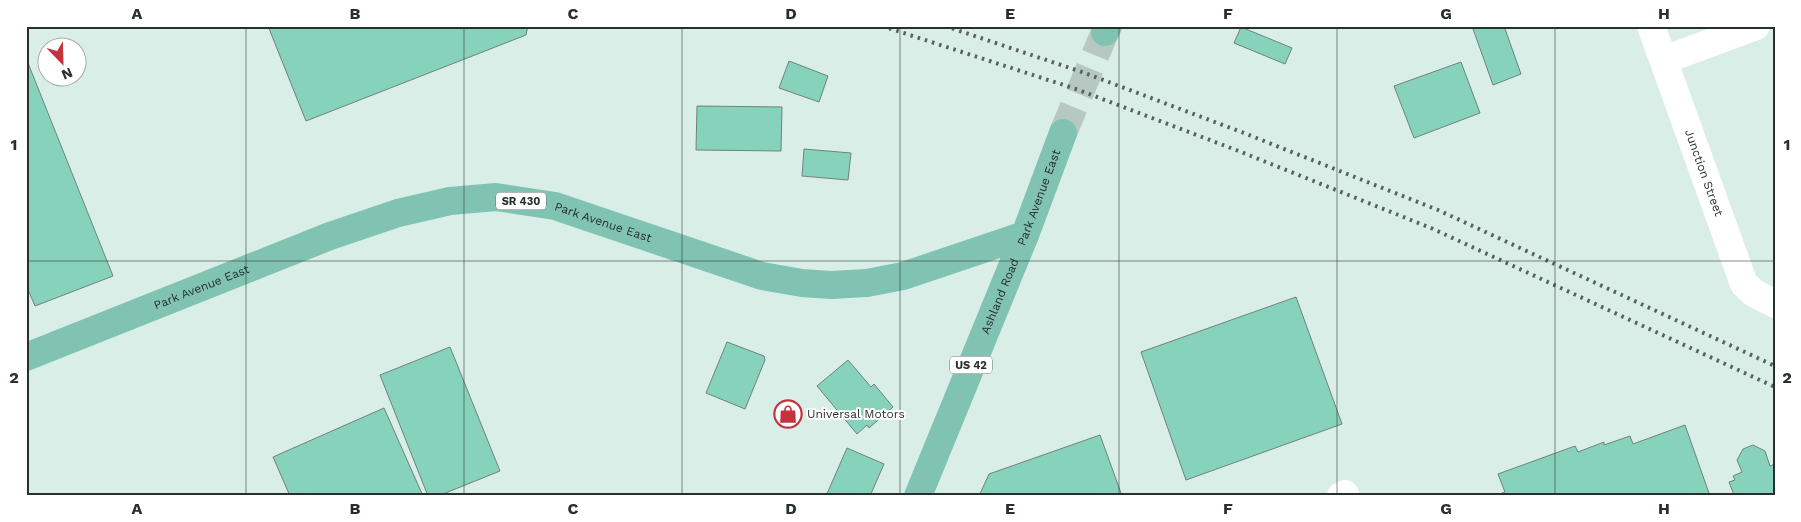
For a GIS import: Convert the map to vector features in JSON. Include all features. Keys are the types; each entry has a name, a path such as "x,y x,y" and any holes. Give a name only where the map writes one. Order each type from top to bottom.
{"main road":[{"name":"Park Avenue East","path":"26,357 330,236 398,214 450,201 496,198 555,206 762,276 802,284 867,283 903,276 1025,235 1063,133"},
{"name":"Ashland Road","path":"918,496 1025,235"}],"street":[{"name":"Junction Street","path":"1652,26 1744,284 1754,293 1775,304"},
{"path":"1664,60 1756,26"}],"building":[{"path":"268,26 528,26 526,35 306,121"},
{"path":"1472,26 1504,26 1521,74 1493,85"},
{"path":"1241,27 1292,48 1285,64 1234,43"},
{"path":"26,58 113,276 35,306 26,285"},
{"path":"789,61 828,76 819,102 779,88"},
{"path":"1461,62 1480,113 1414,138 1394,86"},
{"path":"697,106 782,107 781,151 696,150"},
{"path":"804,149 851,153 848,180 802,176"},
{"path":"1296,297 1342,424 1186,480 1141,352"},
{"path":"727,342 764,356 765,360 745,409 706,393"},
{"path":"450,347 500,471 438,496 428,496 380,375"},
{"path":"848,360 871,387 874,384 893,407 869,428 867,425 857,434 817,386"},
{"path":"384,408 423,496 290,496 273,457"},
{"path":"1685,425 1710,496 1494,496 1505,492 1498,474 1575,446 1578,452 1604,442 1604,445 1630,436 1633,444"},
{"path":"1100,435 1121,493 1113,496 979,496 989,474"},
{"path":"1753,445 1765,451 1770,466 1775,464 1775,496 1732,496 1734,495 1729,482 1735,480 1733,476 1742,472 1737,460 1743,449"},
{"path":"847,448 884,464 870,496 826,496"}],"tunnel":[{"path":"1063,133 1105,32"}],"railway":[{"path":"882,26 1076,89 1236,150 1431,228 1775,387"},
{"path":"945,26 1082,72 1244,133 1438,210 1775,366"}],"place":[{"name":"Universal Motors","path":"788,414"}]}
